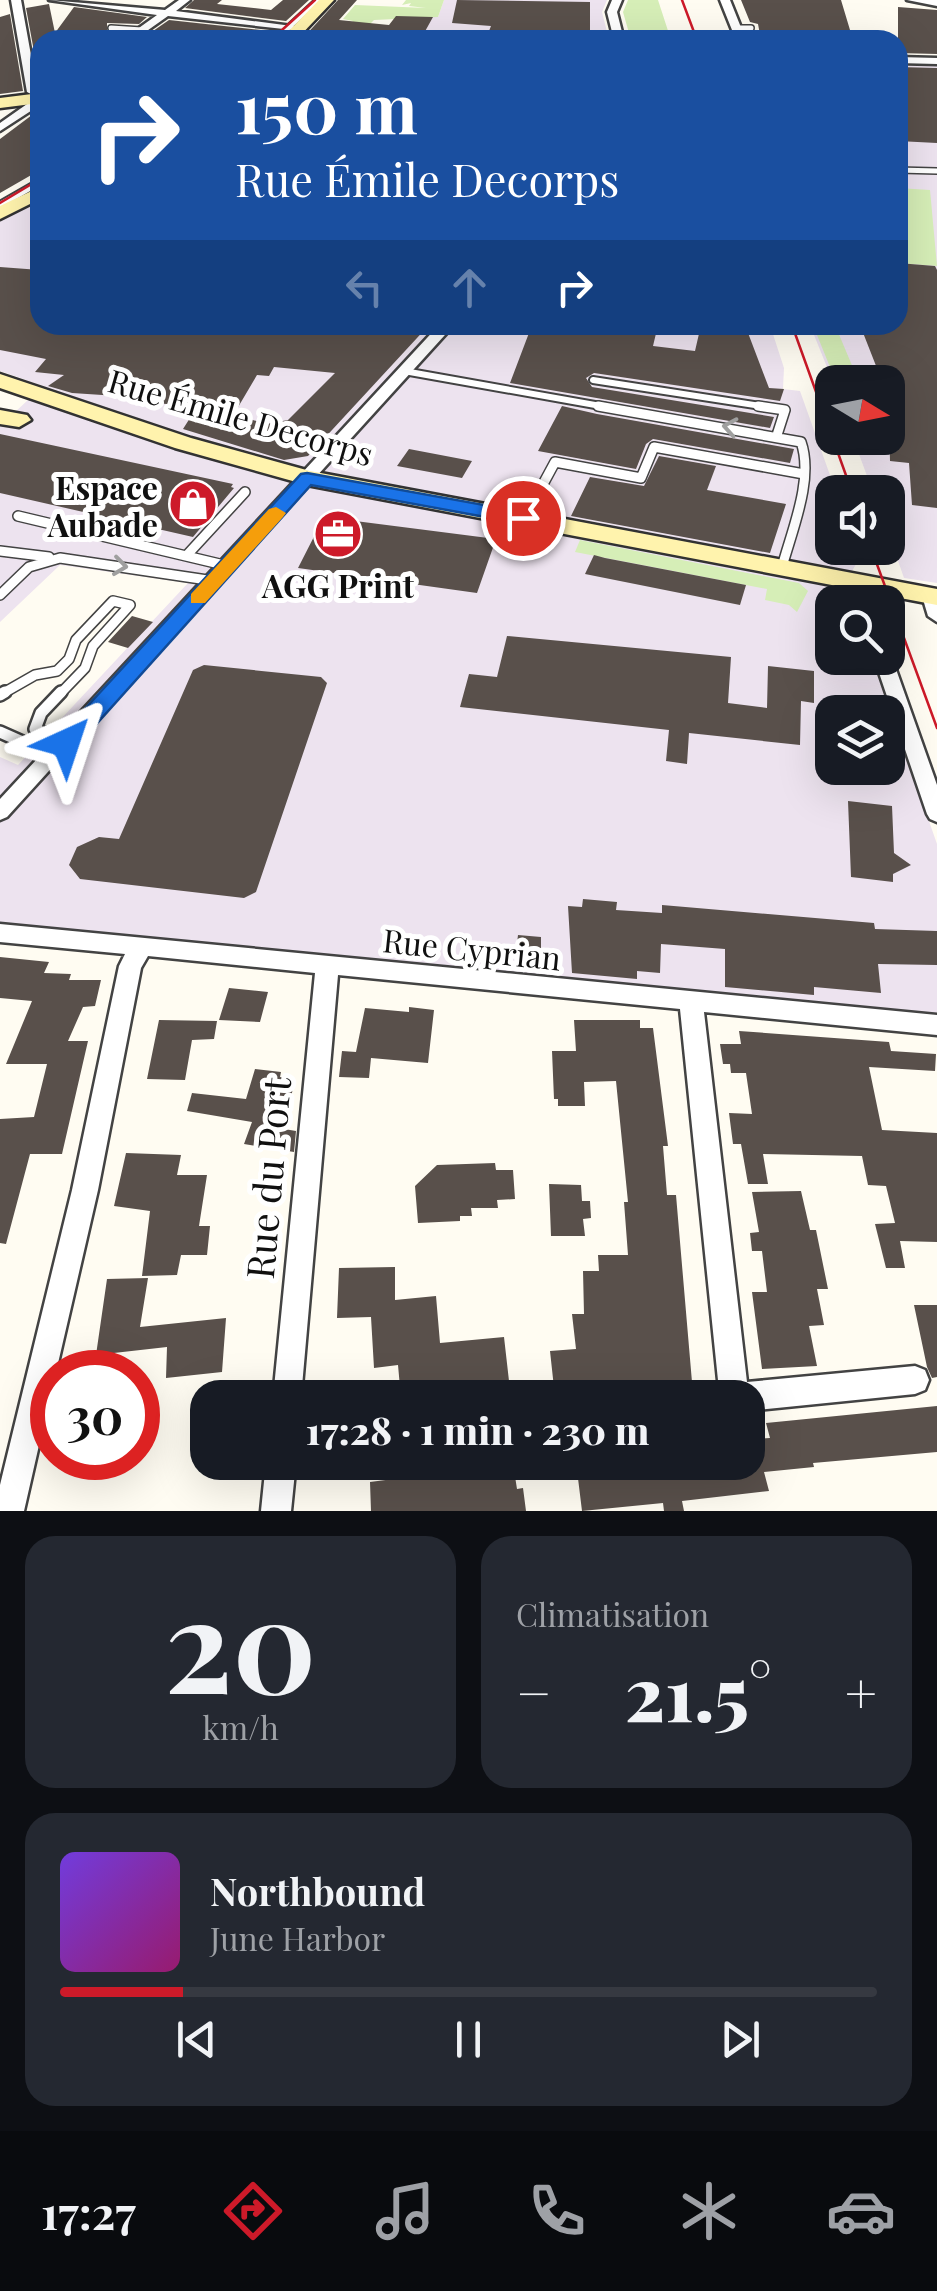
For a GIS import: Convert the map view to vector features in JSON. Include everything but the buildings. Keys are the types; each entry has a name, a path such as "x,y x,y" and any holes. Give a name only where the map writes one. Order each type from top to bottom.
{"street":[{"path":"16,0 16,41 30,86"},
{"path":"54,0 281,30"},
{"path":"142,30 185,0"},
{"path":"296,30 327,0"},
{"path":"617,0 612,12 617,30"},
{"path":"725,0 736,28"},
{"path":"912,0 937,3"},
{"path":"908,60 937,61"},
{"path":"0,103 30,99"},
{"path":"0,128 30,106"},
{"path":"0,214 30,196"},
{"path":"0,812 15,790 60,750 438,335"},
{"name":"Rue Émile Decorps","path":"0,381 183,442 307,478 782,568 833,585"},
{"name":"Rue Émile Decorps","path":"905,599 935,603"},
{"path":"889,675 937,814"},
{"path":"0,831 15,790"},
{"name":"Rue Cyprian","path":"0,933 937,1025"},
{"path":"9,1511 85,1190 130,966 141,949"},
{"name":"Rue du Port","path":"289,1380 328,966"},
{"path":"690,1003 730,1380"},
{"path":"765,1394 915,1380"},
{"path":"276,1511 279,1480"}],"lane":[{"path":"296,30 318,0"},
{"path":"111,28 142,30"},
{"path":"736,28 751,28"},
{"path":"908,170 937,171"},
{"path":"0,205 30,194"},
{"path":"404,371 801,442 806,448 804,474 782,568"},
{"path":"594,380 786,410 777,435"},
{"path":"535,499 555,462 641,478 654,447 804,474"},
{"path":"187,554 245,492"},
{"path":"18,516 228,566"},
{"path":"0,551 214,581"},
{"path":"0,595 29,567 60,558"},
{"path":"0,695 35,675 57,671 69,658 76,640 113,601 130,605 93,646 85,668 41,713 35,729 60,750"},
{"path":"0,732 60,750"}],"shaded area":[{"path":"444,0 607,0 602,12 606,30 405,30 415,17 438,17"},
{"path":"908,63 937,64 937,583 904,578 899,565 905,565 905,475 867,475 859,455 905,455 905,365 826,365 814,335 908,335"},
{"path":"30,203 30,335 773,335 784,368 783,389 800,391 815,433 815,455 823,455 830,475 815,475 815,565 856,565 844,585 815,585 815,675 878,675 885,695 815,695 815,785 905,785 905,752 937,844 937,1021 0,930 0,757 18,765 188,583 60,565 0,622 0,426 43,386 0,371 0,220"}],"green space":[{"path":"406,0 444,0 438,17 374,20 365,29 348,28 353,21 343,19 355,5 426,8 409,6 411,3 402,5"},
{"path":"628,0 658,0 668,30 628,30 623,12"},
{"path":"908,189 930,190 937,266 908,264"},
{"path":"817,335 839,335 852,365 829,365"},
{"path":"580,540 799,583 808,591 797,612 789,605 765,600 767,589 575,552"}],"tram line":[{"path":"282,30 315,0"},
{"path":"682,0 693,30"},
{"path":"0,203 30,185"},
{"path":"796,335 846,475"},
{"path":"877,565 937,728"}],"slow traffic":[{"path":"198,598 276,513"}],"place":[{"name":"Espace Aubade","path":"193,504"},
{"name":"AGG Print","path":"338,534"}],"route":[{"path":"66,743 307,478 523,518"}]}
